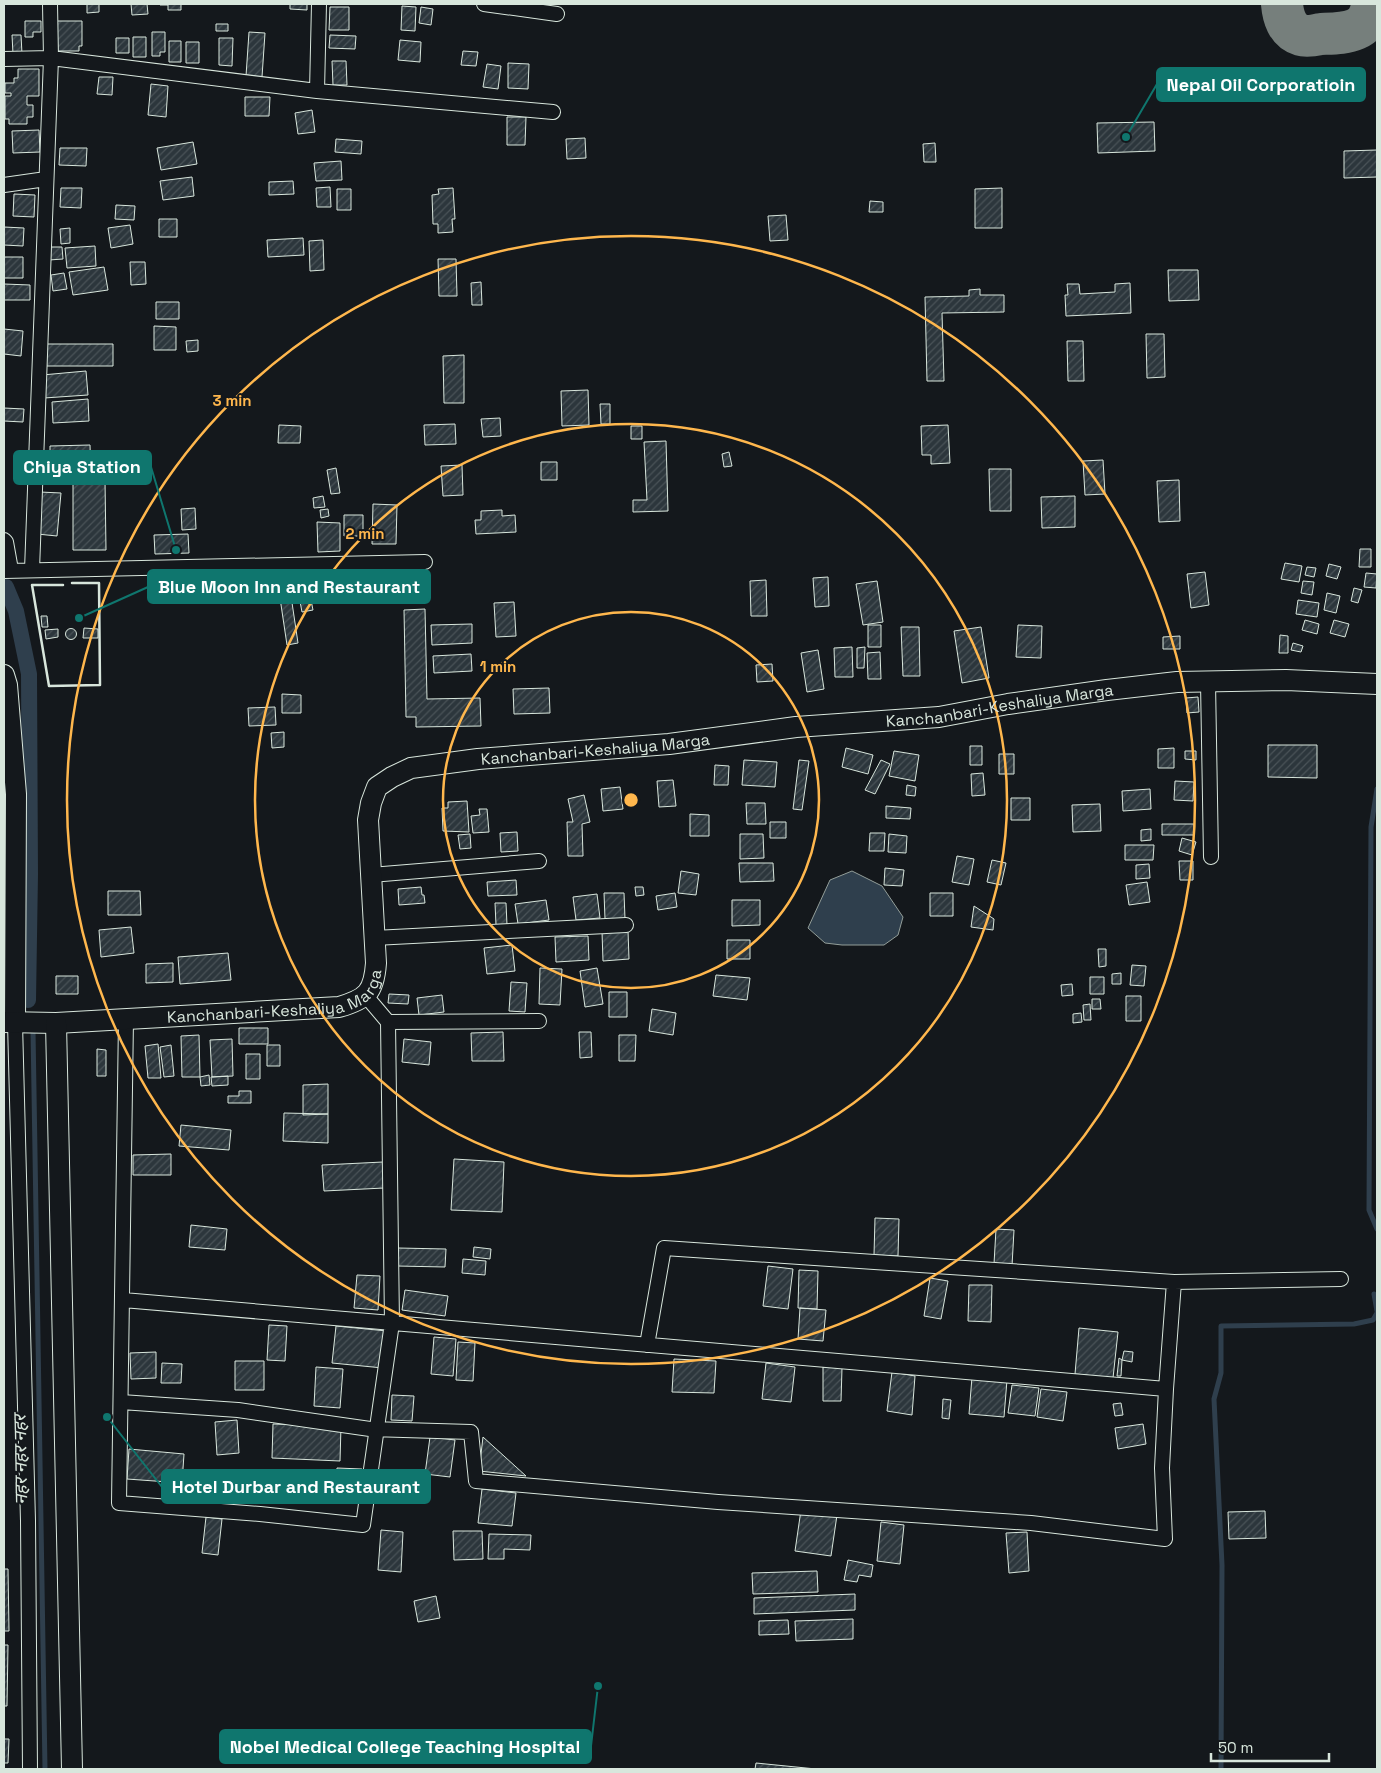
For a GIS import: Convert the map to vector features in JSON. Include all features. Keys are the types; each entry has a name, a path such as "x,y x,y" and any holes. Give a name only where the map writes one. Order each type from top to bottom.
{"street":[{"path":"32,570 51,58 50,4"},
{"path":"317,91 319,4"},
{"path":"484,4 556,14"},
{"path":"4,59 51,58 317,91 553,112"},
{"path":"4,185 46,179"},
{"path":"4,540 6,542 8,571 425,562"},
{"path":"4,675 16,794 13,1023 28,1521 30,1769"},
{"name":"Kanchanbari-Keshaliya Marga","path":"13,1023 126,1020 339,1007 356,1002 366,996 374,981 376,963 368,820 371,802 377,787 411,768 478,759 669,744 796,727 939,717 1008,704 1177,682 1286,680 1370,683"},
{"path":"1208,682 1211,857"},
{"path":"371,875 539,861"},
{"path":"374,938 626,925"},
{"path":"126,1020 119,1502 363,1525 392,1323 388,1022 366,996"},
{"path":"388,1022 539,1021"},
{"path":"51,1023 72,1769"},
{"path":"647,1344 664,1248 1174,1282 1341,1279"},
{"path":"121,1402 238,1410 376,1429 470,1432 476,1481 718,1502 1031,1523 1165,1539 1162,1468 1174,1282"},
{"path":"123,1300 1166,1389"}],"water":[{"path":"852,871 882,886 903,917 898,935 884,945 825,943 808,928 830,880"}],"building":[{"path":"87,4 99,4 99,12 87,13"},
{"path":"131,4 147,4 148,14 132,15"},
{"path":"160,4 181,4 181,10 168,10 168,5"},
{"path":"290,4 307,4 307,10 290,9"},
{"path":"402,6 416,7 415,31 401,30"},
{"path":"330,7 349,7 349,30 329,30"},
{"path":"421,7 433,9 431,25 419,23"},
{"path":"25,21 41,21 41,32 33,32 33,37 25,37"},
{"path":"57,21 82,21 82,46 79,46 79,51 56,51"},
{"path":"216,24 228,24 228,31 216,31"},
{"path":"152,32 165,32 165,52 160,52 160,56 152,56"},
{"path":"249,32 265,33 262,77 246,76"},
{"path":"12,35 21,35 22,54 13,54"},
{"path":"330,35 356,36 355,49 329,48"},
{"path":"133,37 146,37 146,57 133,57"},
{"path":"116,38 129,38 129,53 116,53"},
{"path":"219,38 233,38 232,66 219,65"},
{"path":"400,40 421,42 420,62 398,60"},
{"path":"169,41 181,41 181,62 169,62"},
{"path":"186,42 199,42 199,63 186,63"},
{"path":"463,51 478,52 476,66 461,65"},
{"path":"332,61 346,61 347,85 333,85"},
{"path":"508,63 529,64 528,89 508,88"},
{"path":"487,64 501,66 498,89 483,87"},
{"path":"18,69 39,69 39,96 27,96 27,105 33,105 33,117 27,117 27,124 9,124 9,119 5,119 5,96 11,96 11,93 5,93 5,83 14,83 14,78 18,78"},
{"path":"99,77 113,77 112,95 97,94"},
{"path":"151,84 168,86 166,117 148,115"},
{"path":"245,97 270,97 269,116 245,116"},
{"path":"312,110 315,132 298,134 295,113"},
{"path":"507,117 526,117 525,145 507,145"},
{"path":"1154,122 1155,151 1098,153 1097,123"},
{"path":"39,130 40,152 13,153 12,131"},
{"path":"585,138 586,158 567,159 566,139"},
{"path":"336,139 362,141 361,154 335,152"},
{"path":"193,142 197,164 161,170 157,148"},
{"path":"935,143 936,162 924,162 923,144"},
{"path":"60,148 87,148 86,166 59,165"},
{"path":"1377,150 1377,177 1344,178 1344,151"},
{"path":"341,161 342,180 316,181 314,163"},
{"path":"192,177 194,196 163,200 160,181"},
{"path":"293,181 294,194 269,195 269,182"},
{"path":"330,187 331,207 317,207 316,188"},
{"path":"61,188 82,188 81,208 60,207"},
{"path":"453,188 455,219 452,219 453,232 438,233 438,224 433,224 432,195 439,194 438,189"},
{"path":"1002,188 1002,228 975,228 975,189"},
{"path":"337,189 351,189 351,210 337,210"},
{"path":"14,194 35,195 34,217 13,216"},
{"path":"870,201 883,202 883,212 869,212"},
{"path":"116,205 135,206 134,220 115,219"},
{"path":"786,215 788,240 770,241 768,216"},
{"path":"159,219 177,219 177,237 159,237"},
{"path":"130,225 133,244 111,248 108,228"},
{"path":"4,227 24,228 23,246 4,245"},
{"path":"70,228 70,243 61,244 60,229"},
{"path":"303,238 304,255 268,257 267,240"},
{"path":"323,240 324,270 310,271 309,241"},
{"path":"95,246 96,266 67,268 65,248"},
{"path":"48,247 62,247 63,259 49,260"},
{"path":"4,257 23,257 23,278 4,278"},
{"path":"438,259 456,259 457,296 439,296"},
{"path":"130,262 145,262 146,284 131,285"},
{"path":"104,267 108,290 73,295 69,272"},
{"path":"1168,270 1198,270 1199,300 1169,301"},
{"path":"64,273 67,289 53,291 51,275"},
{"path":"481,282 482,305 472,305 471,283"},
{"path":"1130,283 1131,313 1066,316 1065,295 1068,295 1067,284 1079,284 1080,294 1115,292 1115,284"},
{"path":"4,284 30,285 30,300 4,300"},
{"path":"980,289 980,295 1004,295 1004,312 942,313 944,381 927,381 925,297 969,296 969,290"},
{"path":"156,302 179,302 179,319 156,319"},
{"path":"154,326 176,327 176,350 154,350"},
{"path":"4,329 23,331 21,356 4,354"},
{"path":"1146,334 1164,334 1165,377 1147,378"},
{"path":"198,340 198,351 187,352 186,341"},
{"path":"1067,341 1083,341 1084,381 1068,381"},
{"path":"45,344 113,344 113,366 45,366"},
{"path":"464,355 464,403 444,403 443,356"},
{"path":"86,371 88,395 44,398 42,375"},
{"path":"588,390 589,425 562,426 561,391"},
{"path":"88,399 89,421 53,423 52,402"},
{"path":"600,404 610,404 610,424 601,424"},
{"path":"4,408 24,409 23,422 4,421"},
{"path":"500,418 501,436 483,437 481,419"},
{"path":"455,424 456,444 425,445 424,425"},
{"path":"279,425 301,426 300,443 278,443"},
{"path":"948,425 950,463 931,464 931,455 922,455 921,426"},
{"path":"631,426 642,426 642,439 631,439"},
{"path":"666,441 668,511 633,512 633,500 647,500 644,442"},
{"path":"90,445 91,475 50,476 50,446"},
{"path":"729,452 732,466 724,467 722,454"},
{"path":"1103,460 1105,494 1085,495 1083,461"},
{"path":"541,462 557,462 557,480 541,480"},
{"path":"462,465 463,495 443,496 441,466"},
{"path":"336,468 340,493 331,494 327,470"},
{"path":"989,469 1011,469 1011,511 990,511"},
{"path":"73,480 105,480 106,550 73,550"},
{"path":"1179,480 1180,521 1159,522 1157,481"},
{"path":"40,492 61,493 57,536 37,534"},
{"path":"323,496 325,507 314,508 313,498"},
{"path":"1075,496 1075,527 1042,528 1041,497"},
{"path":"373,504 397,505 396,544 372,544"},
{"path":"195,508 196,529 182,530 181,509"},
{"path":"328,509 329,516 321,518 320,510"},
{"path":"502,510 502,516 515,515 516,532 476,534 475,520 481,520 481,511"},
{"path":"344,515 363,515 363,536 344,536"},
{"path":"317,522 340,523 340,551 318,552"},
{"path":"188,534 189,553 155,554 154,535"},
{"path":"1360,549 1371,549 1371,567 1359,567"},
{"path":"1285,563 1302,566 1299,582 1281,579"},
{"path":"1329,564 1341,567 1337,579 1326,576"},
{"path":"1307,567 1316,568 1314,577 1305,575"},
{"path":"1205,572 1209,605 1191,608 1187,574"},
{"path":"1366,573 1377,574 1376,588 1364,587"},
{"path":"828,577 829,606 815,607 813,578"},
{"path":"766,580 767,616 751,616 750,581"},
{"path":"877,581 883,622 863,625 856,584"},
{"path":"1303,581 1314,582 1312,595 1301,593"},
{"path":"1354,588 1362,590 1358,603 1351,601"},
{"path":"1327,593 1340,596 1336,613 1324,610"},
{"path":"310,595 313,610 302,612 299,596"},
{"path":"291,596 298,643 287,645 280,598"},
{"path":"1298,600 1319,603 1317,617 1296,614"},
{"path":"514,602 516,636 496,637 494,603"},
{"path":"425,609 427,699 480,698 481,726 416,727 416,717 406,717 404,610"},
{"path":"41,616 47,616 48,627 42,627"},
{"path":"1305,620 1319,624 1317,634 1302,630"},
{"path":"1334,620 1349,624 1345,637 1330,633"},
{"path":"472,624 472,643 432,645 431,625"},
{"path":"868,625 881,625 881,647 868,647"},
{"path":"1018,625 1042,626 1041,658 1016,657"},
{"path":"901,627 919,627 920,676 903,676"},
{"path":"981,627 989,678 962,683 954,631"},
{"path":"71,628 77,634 71,640 65,634"},
{"path":"84,628 98,629 98,638 83,638"},
{"path":"58,629 58,637 46,639 45,630"},
{"path":"1280,635 1288,636 1288,653 1279,653"},
{"path":"1180,636 1180,649 1163,649 1163,637"},
{"path":"1293,643 1303,646 1301,652 1291,650"},
{"path":"852,647 853,677 835,677 834,648"},
{"path":"865,647 864,668 857,668 857,648"},
{"path":"818,650 824,689 807,692 801,653"},
{"path":"880,652 881,679 868,679 867,653"},
{"path":"471,654 472,671 434,673 433,656"},
{"path":"772,664 773,681 757,682 756,665"},
{"path":"549,688 550,713 514,714 513,689"},
{"path":"282,694 301,695 301,713 282,713"},
{"path":"1198,697 1199,712 1187,713 1186,698"},
{"path":"275,707 276,725 249,726 248,708"},
{"path":"284,732 284,747 272,748 271,733"},
{"path":"1268,745 1317,745 1317,778 1268,777"},
{"path":"970,746 982,746 982,765 970,765"},
{"path":"846,748 873,755 868,774 842,767"},
{"path":"1174,748 1174,768 1158,768 1158,749"},
{"path":"894,751 919,755 915,781 889,776"},
{"path":"1185,751 1196,751 1196,760 1185,759"},
{"path":"999,754 1014,754 1014,774 999,774"},
{"path":"744,760 777,762 775,787 742,785"},
{"path":"799,760 809,761 802,810 793,809"},
{"path":"881,760 890,764 875,794 865,790"},
{"path":"715,765 729,766 728,785 714,785"},
{"path":"983,773 985,795 972,796 971,774"},
{"path":"673,780 676,806 659,807 657,781"},
{"path":"1175,781 1194,782 1193,801 1174,800"},
{"path":"907,785 916,787 915,796 906,795"},
{"path":"620,787 623,809 603,811 601,789"},
{"path":"1150,789 1151,809 1123,811 1122,791"},
{"path":"584,795 590,822 582,824 583,856 568,856 567,822 573,822 568,799"},
{"path":"1011,798 1030,798 1030,820 1011,820"},
{"path":"467,801 469,832 443,831 442,808 448,808 448,802"},
{"path":"746,803 765,803 766,824 747,824"},
{"path":"1100,804 1101,831 1073,832 1072,805"},
{"path":"886,806 911,808 910,819 886,818"},
{"path":"479,809 487,809 489,832 473,833 471,816 480,815"},
{"path":"690,814 709,815 709,836 690,836"},
{"path":"770,822 786,822 786,838 770,838"},
{"path":"1162,824 1194,824 1194,835 1162,835"},
{"path":"1151,829 1151,840 1141,841 1141,830"},
{"path":"517,832 518,851 501,852 500,833"},
{"path":"870,833 885,833 884,851 869,851"},
{"path":"470,834 471,848 460,849 458,835"},
{"path":"740,834 763,834 764,858 740,859"},
{"path":"889,834 907,836 906,853 888,852"},
{"path":"1182,838 1196,842 1192,855 1179,851"},
{"path":"1125,845 1154,845 1153,860 1125,860"},
{"path":"957,856 974,859 969,885 952,882"},
{"path":"992,860 1006,863 1001,885 987,882"},
{"path":"1179,861 1193,861 1193,880 1180,880"},
{"path":"739,863 773,863 774,881 740,882"},
{"path":"1149,864 1150,878 1136,879 1136,865"},
{"path":"885,868 904,870 902,886 884,885"},
{"path":"681,871 699,874 696,895 678,893"},
{"path":"516,880 517,895 488,896 487,882"},
{"path":"1147,882 1150,902 1129,905 1126,885"},
{"path":"421,887 425,903 399,905 398,889"},
{"path":"635,887 643,887 644,895 636,896"},
{"path":"108,891 140,891 141,915 108,915"},
{"path":"604,893 624,893 625,919 605,919"},
{"path":"675,893 677,907 658,910 656,896"},
{"path":"930,893 953,893 953,916 930,916"},
{"path":"597,894 600,918 576,920 573,897"},
{"path":"546,900 549,920 518,924 515,904"},
{"path":"732,900 760,900 760,925 732,926"},
{"path":"495,903 506,903 507,925 496,925"},
{"path":"974,906 994,919 993,930 971,927"},
{"path":"131,927 134,953 101,957 99,930"},
{"path":"628,931 629,959 603,961 602,932"},
{"path":"588,936 589,960 556,962 555,937"},
{"path":"727,940 750,940 750,959 727,959"},
{"path":"512,945 515,971 487,974 484,948"},
{"path":"1098,949 1106,949 1106,966 1099,967"},
{"path":"228,953 231,980 180,984 178,957"},
{"path":"173,963 173,982 146,983 146,964"},
{"path":"1132,965 1146,966 1144,986 1130,985"},
{"path":"540,968 562,969 560,1005 539,1004"},
{"path":"597,968 603,1004 585,1007 580,971"},
{"path":"1121,973 1121,984 1112,984 1112,974"},
{"path":"716,975 750,978 747,1000 713,996"},
{"path":"56,976 78,976 78,994 56,994"},
{"path":"1090,977 1104,977 1104,994 1090,994"},
{"path":"511,982 527,983 525,1012 509,1011"},
{"path":"1072,984 1073,995 1062,996 1061,985"},
{"path":"609,992 627,992 627,1017 609,1017"},
{"path":"389,994 409,995 408,1004 388,1003"},
{"path":"442,995 444,1012 419,1015 417,998"},
{"path":"1126,996 1141,996 1141,1021 1126,1021"},
{"path":"1092,999 1100,999 1101,1009 1092,1009"},
{"path":"1090,1004 1091,1020 1084,1020 1083,1005"},
{"path":"652,1009 676,1013 673,1035 649,1031"},
{"path":"1081,1013 1082,1022 1073,1023 1073,1014"},
{"path":"239,1028 268,1028 268,1044 239,1044"},
{"path":"503,1032 504,1061 472,1061 471,1033"},
{"path":"579,1032 591,1032 592,1057 580,1058"},
{"path":"199,1035 200,1077 182,1077 181,1036"},
{"path":"619,1035 636,1035 635,1061 619,1061"},
{"path":"232,1039 233,1076 212,1077 210,1040"},
{"path":"404,1039 431,1042 429,1065 402,1062"},
{"path":"158,1044 161,1078 148,1078 145,1046"},
{"path":"171,1045 174,1076 164,1077 160,1047"},
{"path":"267,1045 280,1045 280,1066 267,1066"},
{"path":"97,1049 106,1050 106,1076 97,1076"},
{"path":"246,1054 260,1054 260,1079 246,1079"},
{"path":"209,1075 210,1085 201,1086 200,1077"},
{"path":"228,1076 228,1085 212,1086 211,1077"},
{"path":"328,1084 328,1114 303,1115 303,1085"},
{"path":"239,1091 251,1091 251,1103 228,1103 228,1096 239,1096"},
{"path":"284,1113 328,1114 328,1143 283,1141"},
{"path":"181,1125 231,1130 229,1150 179,1146"},
{"path":"171,1154 171,1175 133,1175 133,1155"},
{"path":"454,1159 504,1162 502,1212 451,1210"},
{"path":"383,1162 384,1188 324,1191 322,1165"},
{"path":"875,1218 899,1219 898,1256 874,1255"},
{"path":"191,1225 227,1229 225,1250 189,1247"},
{"path":"996,1229 1014,1230 1012,1266 994,1264"},
{"path":"474,1247 491,1249 490,1259 473,1257"},
{"path":"398,1248 446,1249 445,1267 397,1266"},
{"path":"463,1259 486,1261 485,1275 462,1273"},
{"path":"768,1266 793,1269 788,1309 763,1306"},
{"path":"799,1270 818,1271 817,1309 798,1308"},
{"path":"357,1275 380,1276 378,1310 354,1308"},
{"path":"930,1278 948,1281 941,1319 924,1316"},
{"path":"969,1285 992,1285 991,1322 968,1321"},
{"path":"405,1290 448,1296 445,1316 402,1310"},
{"path":"800,1308 826,1310 823,1341 798,1339"},
{"path":"269,1325 287,1326 285,1361 267,1360"},
{"path":"336,1326 387,1331 383,1368 332,1363"},
{"path":"1079,1328 1118,1332 1113,1378 1075,1374"},
{"path":"434,1337 456,1339 453,1376 431,1374"},
{"path":"458,1342 475,1343 473,1381 456,1380"},
{"path":"1124,1351 1133,1352 1132,1362 1122,1360"},
{"path":"156,1352 156,1378 131,1379 130,1353"},
{"path":"1119,1358 1122,1360 1121,1376 1117,1376"},
{"path":"674,1359 716,1361 714,1393 672,1392"},
{"path":"235,1361 264,1361 264,1390 235,1390"},
{"path":"162,1363 182,1364 181,1383 161,1383"},
{"path":"766,1363 795,1367 791,1402 762,1399"},
{"path":"316,1367 343,1369 340,1408 314,1406"},
{"path":"823,1367 842,1368 841,1401 823,1401"},
{"path":"892,1372 915,1376 912,1415 887,1411"},
{"path":"972,1377 1007,1380 1004,1417 969,1414"},
{"path":"1012,1385 1039,1388 1035,1416 1008,1413"},
{"path":"1041,1389 1067,1392 1063,1421 1037,1417"},
{"path":"392,1395 414,1396 412,1421 391,1420"},
{"path":"943,1399 951,1400 949,1419 942,1418"},
{"path":"1121,1403 1123,1415 1115,1416 1113,1404"},
{"path":"237,1420 239,1453 217,1455 215,1422"},
{"path":"273,1424 341,1426 340,1461 272,1458"},
{"path":"1143,1424 1146,1444 1118,1449 1115,1428"},
{"path":"430,1437 455,1440 450,1477 425,1474"},
{"path":"483,1437 526,1476 479,1471"},
{"path":"129,1449 184,1454 182,1483 127,1479"},
{"path":"337,1468 362,1469 362,1500 336,1499"},
{"path":"305,1470 330,1471 329,1499 304,1498"},
{"path":"482,1489 516,1493 512,1526 478,1523"},
{"path":"801,1510 837,1515 831,1556 795,1551"},
{"path":"1265,1511 1266,1538 1229,1539 1228,1512"},
{"path":"206,1517 222,1519 218,1555 202,1553"},
{"path":"881,1522 904,1525 900,1564 877,1561"},
{"path":"381,1530 403,1532 401,1572 378,1570"},
{"path":"453,1531 482,1531 483,1559 454,1560"},
{"path":"1027,1532 1029,1571 1009,1573 1006,1533"},
{"path":"489,1534 531,1535 530,1550 504,1549 504,1559 488,1559"},
{"path":"848,1560 873,1565 871,1577 859,1575 857,1582 844,1580"},
{"path":"4,1569 8,1569 9,1631 4,1631"},
{"path":"817,1571 818,1592 753,1594 752,1573"},
{"path":"855,1594 855,1610 754,1614 754,1598"},
{"path":"436,1596 440,1618 418,1622 414,1601"},
{"path":"853,1619 853,1639 796,1641 795,1621"},
{"path":"788,1620 789,1634 759,1635 759,1621"},
{"path":"4,1645 8,1645 7,1706 4,1706"},
{"path":"4,1739 9,1739 8,1763 4,1763"},
{"path":"756,1763 816,1769 755,1769"}],"waterway":[{"name":"नहर नहर नहर","path":"6,587 16,611 29,674 30,874 28,1000"},
{"path":"1377,789 1371,827 1369,1210 1377,1229"},
{"name":"नहर नहर नहर","path":"33,1030 45,1769"},
{"path":"1374,1294 1377,1311"},
{"path":"1221,1769 1222,1565 1214,1399 1221,1373 1221,1326 1354,1324 1373,1320 1377,1313"}],"taxiway":[{"path":"1282,4 1283,13 1289,27 1296,33 1306,36 1354,30 1366,21 1372,4"}],"wall":[{"path":"63,585 32,585 49,686 100,685 99,583 72,583"}],"place":[{"name":"Nepal Oil Corporatioin","path":"1126,137"},
{"name":"Chiya Station","path":"176,550"},
{"name":"Blue Moon Inn and Restaurant","path":"79,618"},
{"name":"Hotel Durbar and Restaurant","path":"107,1417"},
{"name":"Nobel Medical College Teaching Hospital","path":"598,1686"}]}
